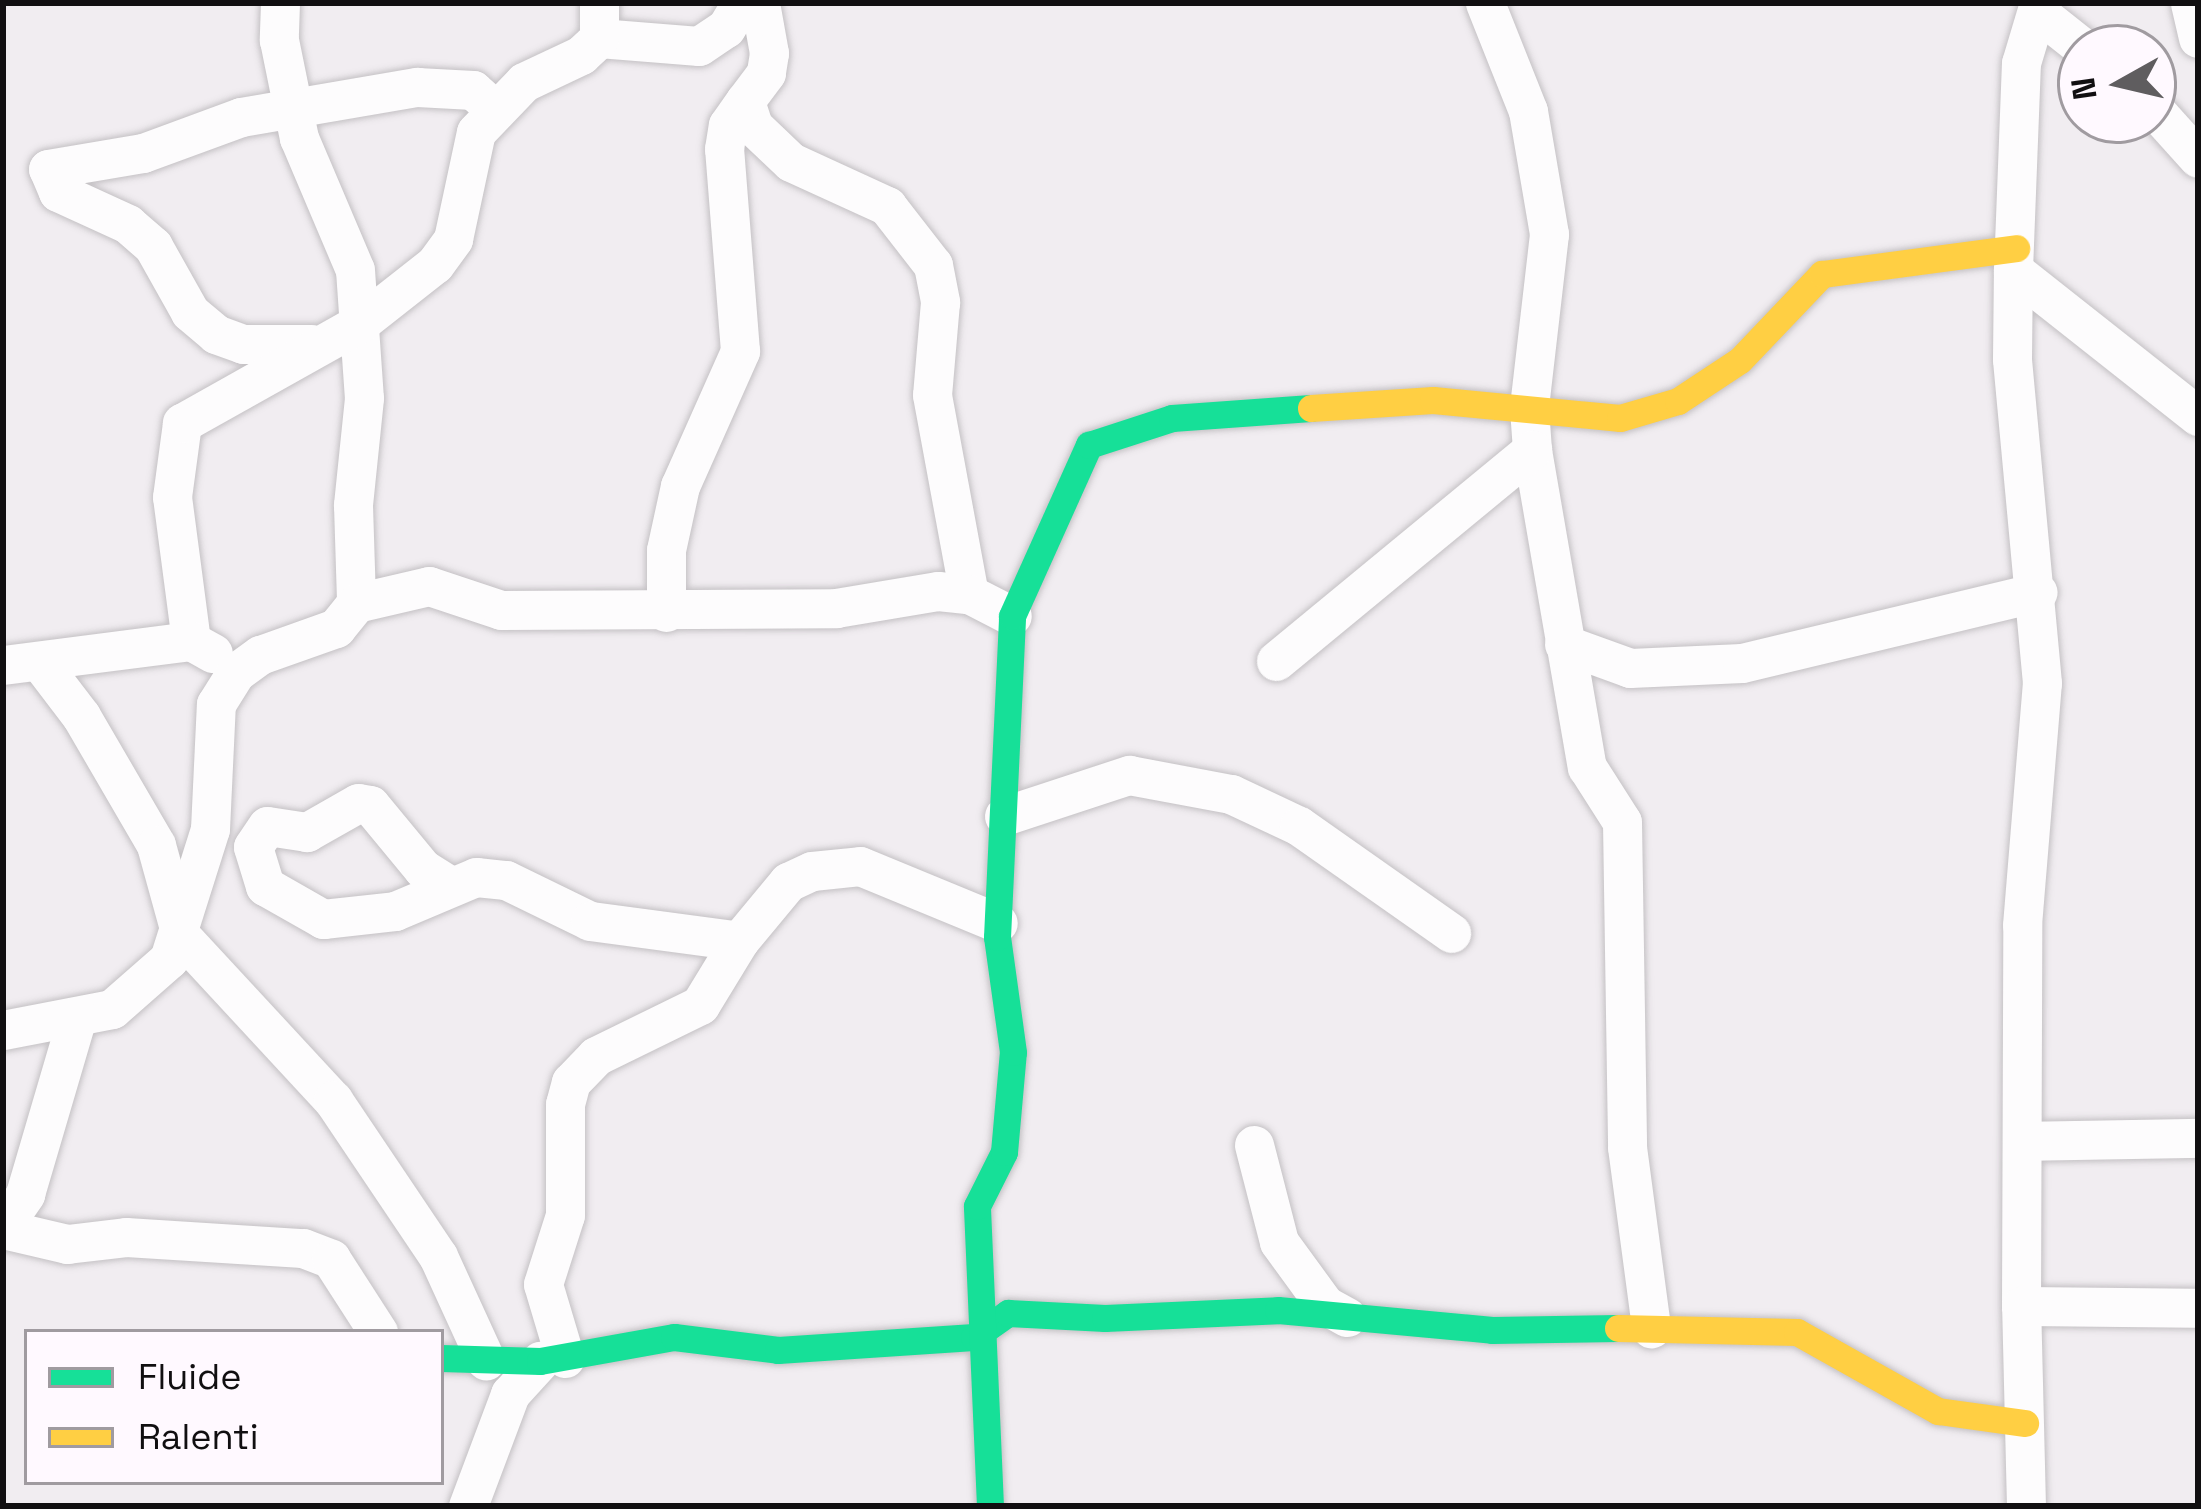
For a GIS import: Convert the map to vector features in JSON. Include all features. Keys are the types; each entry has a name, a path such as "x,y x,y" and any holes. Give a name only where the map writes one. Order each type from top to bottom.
{"street":[{"path":"280,3 293,110 355,270 360,323 356,604"},
{"path":"190,641 172,497 182,423 314,344 360,323 454,239 476,132 524,82 581,56 599,20 699,46 726,28 741,3"},
{"path":"665,612 666,550 680,486 740,351 724,148 728,124 746,101 769,52 760,3"},
{"path":"1485,3 1528,111 1549,234 1529,408 1532,450 1587,767 1622,822 1627,1147 1651,1328"},
{"path":"2190,3 2198,38"},
{"path":"2026,1506 2021,1306 2022,925 2042,683 2038,592 2012,359 2021,63 2042,6"},
{"path":"314,344 243,344 216,334 180,298 153,246 128,224 58,192 45,176 55,165 143,153 206,126 417,87 473,90 494,109"},
{"path":"746,101 769,145 887,206 934,265 940,302 932,395 969,594"},
{"path":"2177,135 2198,158"},
{"path":"989,1506 974,1337 977,1206 1004,1152 1013,1052 998,922 1012,616 1089,445 1120,429 1194,416 1433,400 1620,418 1678,401 1740,359 1822,274 2015,259 2198,416"},
{"path":"1276,661 1532,450"},
{"path":"3,1030 76,1021 112,1009 156,974 181,936 210,829 216,704 235,673 260,655 336,628 356,604 429,586 501,610 836,608 969,594 1012,616"},
{"path":"1564,644 1630,668 1742,663 2038,592"},
{"path":"235,673 190,641 21,663 156,845 181,936 333,1100 438,1256 486,1361"},
{"path":"1004,816 1129,775 1231,794 1299,826 1451,933"},
{"path":"449,885 423,869 370,805 358,803 308,832 267,826 253,847 265,886 323,919 395,911 476,877 506,880 590,921 739,941"},
{"path":"553,1360 543,1284 565,1215 571,1082 596,1056 700,1005 739,941 788,882 860,866 998,922"},
{"path":"76,1021 25,1194 3,1227 68,1244 126,1238 304,1248 331,1259 376,1329"},
{"path":"2023,1141 2198,1138"},
{"path":"1254,1144 1288,1257 1325,1305 1357,1322"},
{"path":"2021,1306 2198,1308"},
{"path":"444,1358 553,1360 674,1337 778,1350 974,1337 1008,1313 1105,1318 1277,1310 1357,1322 1651,1328 1755,1325 1796,1332 1938,1412 2025,1423"},
{"path":"468,1506 510,1394 553,1360"}],"traffic: fast":[{"path":"990,1506 977,1206 1004,1152 1013,1052 997,937 1012,616 1089,445 1172,418 1311,408"},
{"path":"444,1358 540,1361 674,1337 778,1350 974,1337 1008,1313 1105,1318 1278,1310 1492,1330 1618,1328"}],"traffic: slow":[{"path":"1311,408 1433,400 1620,418 1678,401 1740,360 1822,274 2016,248"},
{"path":"1618,1328 1797,1332 1938,1411 2025,1423"}]}
